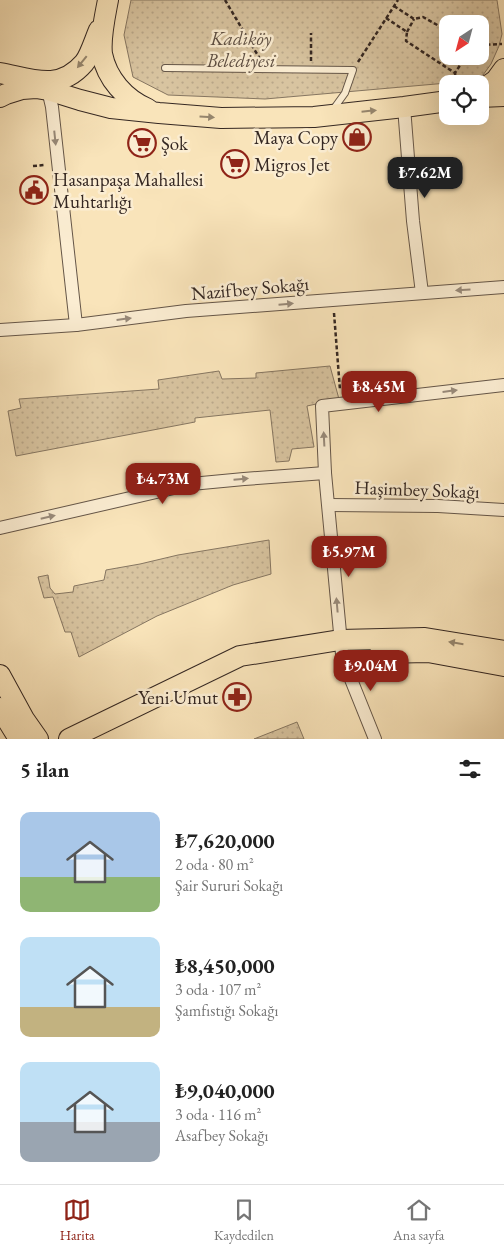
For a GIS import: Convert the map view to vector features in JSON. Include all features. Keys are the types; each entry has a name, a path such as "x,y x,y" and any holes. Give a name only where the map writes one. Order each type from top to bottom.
{"main road":[{"path":"0,73 44,82 53,82 72,74 86,62 106,10"},
{"path":"106,10 102,52 105,64 116,86 138,105 159,113"},
{"path":"489,85 496,80 504,69"},
{"path":"0,97 22,89 36,88 111,108 221,118 314,117 439,102"},
{"path":"489,97 504,96"},
{"path":"69,739 240,656 425,638 504,651"},
{"path":"95,739 240,670 341,647 428,652 504,666"},
{"path":"0,675 24,719 38,739"},
{"path":"1,739 2,711"},
{"path":"2,711 19,739"}],"street":[{"path":"48,90 52,107 76,325"},
{"path":"404,107 413,221 422,293"},
{"name":"Nazifbey Sokağı","path":"0,330 76,325 186,312 504,287"},
{"path":"375,739 344,662 341,647 325,473 322,406 504,385"},
{"path":"0,528 191,484 244,478 325,473"},
{"name":"Haşimbey Sokağı","path":"329,505 438,506 504,510"}],"lane":[{"path":"165,68 353,70 345,93 329,115"}],"path":[{"path":"225,0 266,69"},
{"path":"353,70 398,0"},
{"path":"394,6 414,19"},
{"path":"439,26 423,16 414,19 407,32 406,41 455,73 460,65"},
{"path":"386,18 407,32"},
{"path":"310,70 312,33"},
{"path":"489,45 502,44"},
{"path":"333,306 340,392"}],"green space":[{"name":"Kadıköy Belediyesi","path":"131,0 497,0 502,34 491,64 483,75 439,75 439,84 265,99 168,95 133,77 124,35"},
{"path":"330,366 339,399 307,406 314,447 292,449 289,461 276,462 270,410 195,418 195,422 16,456 8,411 21,408 19,399 159,389 158,380 219,371 222,379 256,378 256,373"},
{"path":"269,540 271,574 233,585 157,616 79,657 71,632 65,632 53,597 44,598 38,577 48,575 50,588 55,594 73,592 74,586 104,580 106,570 178,555"},
{"path":"297,722 304,739 254,739"}],"place":[{"name":"Maya Copy","path":"357,137"},
{"name":"Şok","path":"142,143"},
{"name":"Migros Jet","path":"235,164"},
{"name":"Hasanpaşa Mahallesi Muhtarlığı","path":"34,190"},
{"name":"Yeni Umut","path":"237,697"}]}
